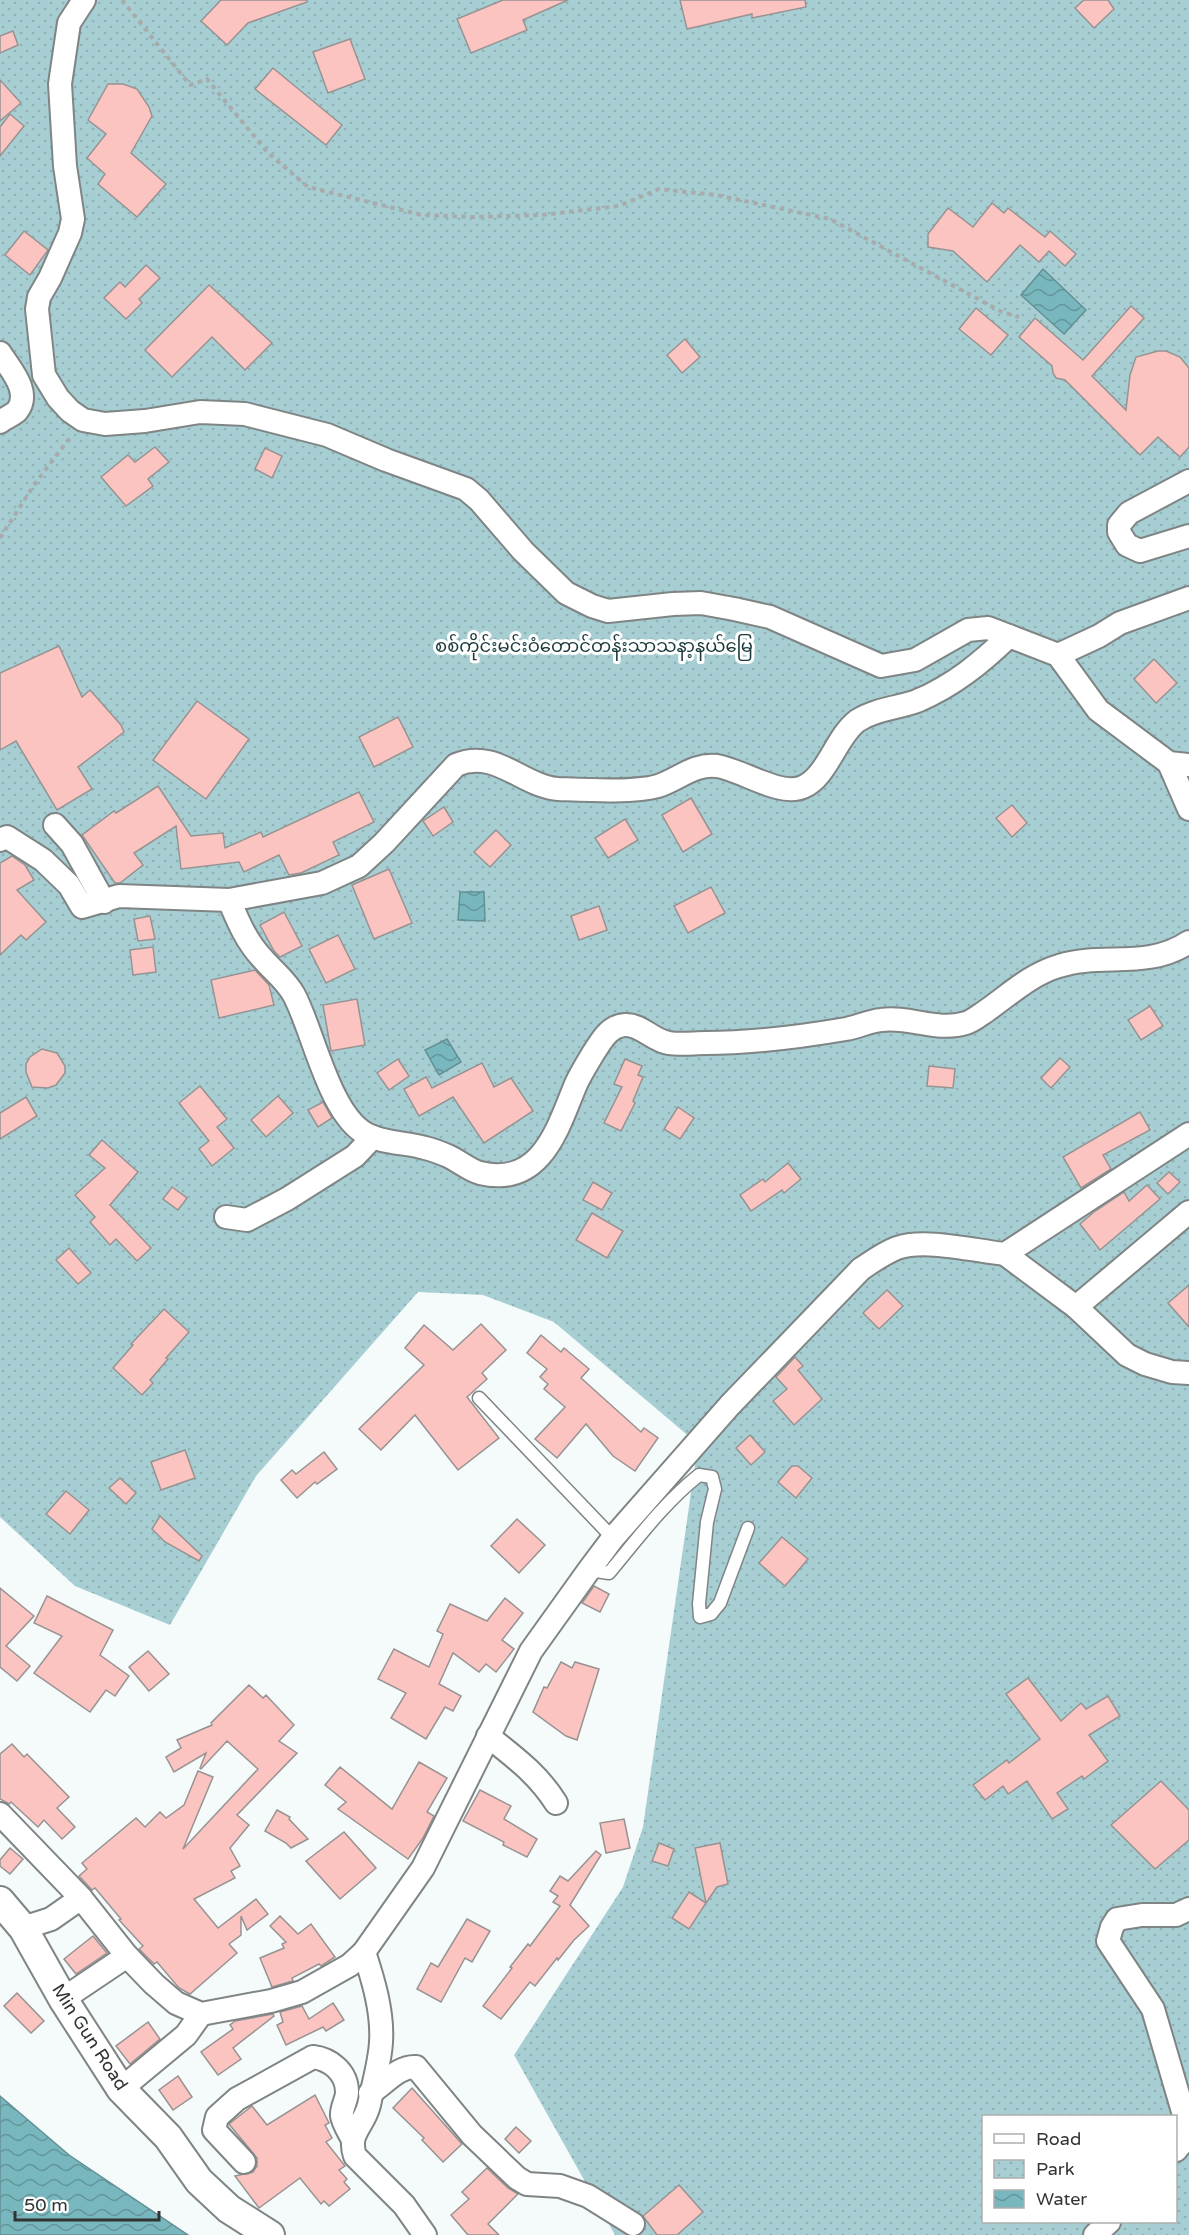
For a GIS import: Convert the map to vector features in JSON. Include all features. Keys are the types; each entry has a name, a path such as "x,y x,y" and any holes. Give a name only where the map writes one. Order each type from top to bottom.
{"street":[{"path":"84,0 69,23 60,84 65,166 73,219 70,232 39,297 37,309 44,375 58,398 70,411 83,420 105,424 200,412 245,414 327,435 466,489 479,500 523,551 567,593 592,606 608,611 692,603 734,609 770,617 881,666 915,660 968,630 988,628 1058,655 1098,710 1179,764 1189,809"},
{"path":"0,353 20,384 23,398 16,412 0,422"},
{"path":"1189,481 1129,513 1119,525 1119,532 1127,545 1140,551 1189,536"},
{"path":"1058,655 1099,636 1120,623 1189,598"},
{"path":"2,836 43,860 69,885 82,907 119,896 229,900 313,885 348,873 384,843 456,765 466,760 480,760 496,764 556,789 595,791 657,787 703,766 717,766 733,770 771,786 802,788 815,780 841,741 857,722 878,711 914,702 940,691 984,661 1009,636"},
{"path":"55,825 72,844 104,902"},
{"path":"229,900 244,934 261,958 294,993 311,1034 325,1078 349,1119 365,1134 394,1143 421,1146 449,1156 477,1173 499,1176 517,1173 538,1159 558,1131 578,1080 604,1036 618,1026 633,1025 667,1043 755,1042 796,1038 851,1028 877,1020 894,1019 947,1027 970,1022 1032,977 1058,966 1085,960 1148,959 1178,949 1189,942"},
{"path":"1005,1254 1189,1134"},
{"path":"226,1217 247,1220 287,1199 355,1156 373,1137"},
{"path":"1076,1308 1189,1212"},
{"path":"0,1814 81,1898 127,1956 176,2003 201,2014 271,2001 302,1992 350,1965 364,1952 423,1868 531,1651 613,1538 730,1405 861,1269 899,1247 921,1243 1005,1254 1076,1308 1127,1355 1145,1364 1172,1372 1189,1373"},
{"path":"488,1736 532,1771 556,1803"},
{"path":"23,1928 51,1919 81,1898"},
{"name":"Min Gun Road","path":"0,1900 23,1928 63,1999 121,2089 168,2137 199,2181 229,2209 270,2235"},
{"path":"1177,2149 1189,2133 1154,2009 1108,1941 1117,1919 1142,1915 1176,1915 1189,1909"},
{"path":"364,1952 373,1977 381,2041 368,2107 352,2138 351,2145 355,2156 404,2205 424,2235"},
{"path":"63,1999 127,1956"},
{"path":"121,2089 186,2035 201,2014"},
{"path":"244,2162 214,2130 217,2117 237,2099 313,2057 326,2059 343,2077 347,2090 342,2116 352,2138"},
{"path":"370,2093 385,2084 399,2070 416,2067 472,2134 517,2178 527,2184 560,2186 588,2196 633,2224"},
{"path":"1095,2235 1108,2223"}],"lane":[{"path":"479,1398 613,1538"},
{"path":"589,1570 609,1573 675,1494 699,1475 712,1477 715,1489 707,1522 699,1604 700,1617 711,1614 720,1602 748,1528"}],"path":[{"path":"122,0 190,85 207,79 268,153 308,187 422,215 472,217 542,215 619,206 659,189 717,195 830,219 1002,312 1019,317"},
{"path":"0,538 34,486 83,420"}],"green space":[{"name":"စစ်ကိုင်းမင်းဝံတောင်တန်းသာသနာ့နယ်မြေ","path":"0,0 1189,0 1189,2235 615,2235 514,2055 623,1887 643,1827 698,1444 554,1322 483,1295 418,1292 256,1476 170,1625 75,1586 0,1517"}],"water":[{"path":"1043,269 1086,310 1064,334 1021,295"},
{"path":"460,892 484,892 485,921 458,920"},
{"path":"447,1039 461,1062 439,1075 425,1050"},
{"path":"0,2096 69,2155 188,2235 0,2235"}],"building":[{"path":"221,0 307,0 307,2 248,23 227,45 201,21"},
{"path":"503,0 568,0 523,20 527,30 471,53 457,19"},
{"path":"680,0 805,0 806,7 752,18 752,14 687,29"},
{"path":"1084,0 1108,0 1114,9 1094,28 1075,8"},
{"path":"13,31 18,45 0,53 0,36"},
{"path":"350,39 365,79 328,93 313,52"},
{"path":"273,68 342,125 326,145 255,89"},
{"path":"0,80 21,103 0,121"},
{"path":"108,84 123,84 137,89 152,116 131,153 166,184 137,217 98,184 105,174 87,158 106,134 88,120"},
{"path":"10,114 24,126 0,156 0,127"},
{"path":"992,203 1004,213 1008,208 1045,237 1050,231 1076,254 1065,266 1049,251 1039,262 1020,245 987,282 953,251 928,247 928,234 948,208 973,227"},
{"path":"24,231 48,250 30,275 5,255"},
{"path":"146,265 160,278 139,299 142,303 126,319 104,298 120,282 125,287"},
{"path":"209,285 272,343 245,370 212,337 172,377 145,350"},
{"path":"1131,306 1144,318 1092,376 1126,410 1130,375 1136,357 1166,351 1180,357 1189,368 1189,447 1180,457 1158,437 1140,455 1065,380 1056,378 1052,366 1019,337 1035,318 1083,360"},
{"path":"976,308 1008,335 991,355 959,329"},
{"path":"685,339 700,357 682,373 667,355"},
{"path":"155,447 169,462 148,479 153,486 126,506 101,477 128,455 135,462"},
{"path":"265,448 282,456 272,478 255,469"},
{"path":"59,646 82,697 90,690 121,725 124,732 78,767 92,789 57,810 16,741 0,750 0,673"},
{"path":"1154,659 1177,683 1156,703 1134,679"},
{"path":"197,701 249,739 206,799 153,760"},
{"path":"398,717 413,747 374,767 359,737"},
{"path":"158,786 191,836 223,833 225,848 261,832 263,837 359,792 374,822 333,842 339,855 301,873 289,875 279,855 244,872 239,862 181,869 176,826 134,853 143,865 120,883 115,883 82,835 114,811 116,813"},
{"path":"691,798 712,834 683,852 662,815"},
{"path":"1012,805 1027,823 1012,837 996,818"},
{"path":"444,807 453,822 433,836 423,821"},
{"path":"625,819 638,840 608,858 595,838"},
{"path":"496,830 511,845 490,867 474,852"},
{"path":"12,856 25,865 34,880 17,890 46,922 26,940 21,935 0,955 0,863"},
{"path":"389,869 412,923 374,939 352,885"},
{"path":"711,887 725,913 688,933 674,906"},
{"path":"599,906 607,930 579,940 571,916"},
{"path":"284,912 302,946 280,957 274,951 260,925"},
{"path":"150,916 155,939 138,941 134,919"},
{"path":"338,935 355,969 326,983 309,949"},
{"path":"153,947 156,972 133,975 130,950"},
{"path":"255,970 269,985 274,1005 219,1018 211,980"},
{"path":"357,999 365,1045 331,1051 323,1005"},
{"path":"1150,1006 1163,1026 1141,1040 1128,1020"},
{"path":"42,1049 57,1053 65,1066 65,1073 56,1085 48,1088 32,1087 26,1072 26,1064 30,1057"},
{"path":"1060,1058 1070,1067 1051,1088 1041,1078"},
{"path":"398,1059 409,1076 389,1090 377,1073"},
{"path":"625,1059 642,1066 638,1075 643,1077 633,1101 635,1103 621,1131 604,1123 622,1087 614,1084"},
{"path":"482,1063 494,1087 511,1078 533,1111 484,1143 453,1097 419,1116 404,1089 426,1077 432,1088"},
{"path":"929,1066 955,1069 953,1088 927,1086"},
{"path":"200,1086 227,1119 217,1127 234,1148 212,1166 199,1149 209,1141 179,1103"},
{"path":"278,1096 293,1113 266,1137 251,1120"},
{"path":"26,1097 37,1116 0,1139 0,1113"},
{"path":"323,1102 332,1118 318,1127 308,1110"},
{"path":"678,1107 694,1118 680,1139 664,1129"},
{"path":"1140,1112 1150,1130 1103,1155 1111,1169 1081,1188 1063,1157"},
{"path":"102,1140 138,1172 110,1205 151,1248 137,1261 116,1239 110,1245 90,1222 95,1217 75,1195 105,1168 89,1155"},
{"path":"788,1163 801,1179 784,1193 782,1190 751,1211 740,1195 763,1179 765,1182"},
{"path":"1169,1172 1180,1182 1168,1194 1157,1183"},
{"path":"593,1182 612,1193 602,1210 583,1200"},
{"path":"1147,1185 1160,1199 1100,1250 1080,1224 1124,1192 1129,1201"},
{"path":"172,1187 187,1198 178,1210 163,1199"},
{"path":"592,1213 623,1231 607,1258 576,1240"},
{"path":"69,1248 91,1273 78,1284 56,1260"},
{"path":"1189,1285 1189,1327 1168,1303"},
{"path":"887,1290 903,1306 879,1329 863,1313"},
{"path":"164,1309 189,1332 166,1358 168,1359 150,1380 153,1383 142,1395 113,1368 133,1345 131,1344"},
{"path":"481,1324 506,1350 482,1373 487,1379 467,1397 499,1438 458,1470 415,1415 381,1450 359,1429 424,1365 405,1348 424,1325 453,1350"},
{"path":"541,1335 561,1352 564,1348 589,1369 581,1378 641,1432 644,1428 658,1438 635,1471 613,1456 586,1424 557,1458 535,1439 565,1407 544,1389 548,1384 540,1377 547,1369 527,1353"},
{"path":"795,1357 803,1366 798,1370 822,1399 794,1425 773,1401 787,1389 776,1377"},
{"path":"750,1435 765,1452 751,1465 736,1448"},
{"path":"185,1450 195,1478 161,1490 151,1462"},
{"path":"324,1452 337,1469 317,1484 315,1482 297,1498 281,1480 292,1470 296,1474"},
{"path":"792,1466 798,1466 812,1478 796,1498 778,1482"},
{"path":"120,1478 136,1493 126,1504 109,1488"},
{"path":"66,1491 89,1510 70,1534 46,1514"},
{"path":"160,1516 202,1556 199,1561 165,1542 152,1529"},
{"path":"517,1519 545,1545 519,1573 491,1546"},
{"path":"782,1537 808,1559 785,1586 759,1563"},
{"path":"594,1586 609,1594 600,1612 582,1603"},
{"path":"0,1588 34,1616 6,1646 30,1666 17,1681 0,1667"},
{"path":"47,1596 113,1630 100,1655 129,1676 115,1696 106,1690 90,1712 34,1673 62,1636 34,1623"},
{"path":"505,1598 523,1613 502,1640 514,1649 496,1672 486,1664 479,1672 453,1653 439,1684 461,1696 453,1711 445,1707 426,1739 391,1718 406,1693 378,1679 394,1649 429,1667 443,1634 437,1631 450,1604 487,1621"},
{"path":"148,1651 169,1674 149,1691 129,1667"},
{"path":"561,1662 572,1668 575,1662 599,1669 577,1740 566,1736 533,1712 544,1687 547,1688"},
{"path":"1028,1678 1061,1721 1081,1703 1086,1709 1108,1696 1120,1716 1089,1735 1108,1761 1084,1779 1082,1776 1057,1793 1068,1809 1052,1819 1027,1781 1008,1794 1003,1786 985,1800 973,1785 1007,1760 1009,1763 1040,1739 1006,1694"},
{"path":"249,1685 263,1698 266,1695 294,1725 279,1741 297,1753 237,1815 249,1825 230,1848 240,1866 231,1871 235,1878 194,1899 218,1928 256,1899 268,1914 247,1930 241,1916 241,1935 229,1944 237,1953 190,1994 179,1988 157,1962 154,1964 139,1949 143,1946 119,1920 121,1919 95,1888 92,1890 79,1876 87,1869 82,1863 136,1818 145,1827 160,1812 166,1818 184,1805 198,1771 213,1777 183,1849 258,1769 227,1741 201,1769 206,1753 174,1772 166,1757 181,1748 177,1740 212,1725 211,1723"},
{"path":"12,1744 24,1757 27,1754 69,1797 57,1808 75,1827 62,1839 44,1820 38,1827 11,1802 9,1804 0,1799 0,1754"},
{"path":"419,1762 447,1778 427,1812 434,1816 423,1838 408,1859 338,1809 346,1802 325,1785 340,1767 392,1809"},
{"path":"1161,1781 1189,1810 1189,1840 1155,1869 1111,1825"},
{"path":"480,1790 511,1806 504,1819 537,1839 527,1857 463,1821"},
{"path":"277,1810 290,1817 289,1819 308,1839 291,1848 265,1831"},
{"path":"624,1819 630,1848 606,1853 600,1823"},
{"path":"344,1832 376,1868 340,1899 306,1861"},
{"path":"659,1843 674,1849 668,1866 652,1861"},
{"path":"720,1843 728,1884 717,1887 706,1903 695,1848"},
{"path":"10,1848 23,1859 10,1874 0,1866 0,1860"},
{"path":"596,1851 601,1855 570,1905 589,1926 558,1960 557,1958 535,1986 530,1982 501,2019 483,2006 512,1968 510,1967 528,1944 530,1946 560,1906 553,1902 558,1896 550,1891 560,1876 568,1881"},
{"path":"689,1892 706,1903 689,1929 672,1918"},
{"path":"280,1916 298,1934 311,1924 335,1957 321,1966 319,1964 292,1978 293,1981 272,1987 260,1958 284,1948 282,1944 286,1942 270,1926"},
{"path":"467,1919 490,1931 472,1962 465,1958 441,2002 417,1989 431,1963 438,1967"},
{"path":"93,1936 107,1953 76,1974 64,1959"},
{"path":"17,1993 44,2021 31,2033 4,2006"},
{"path":"333,2003 344,2020 326,2031 323,2027 286,2045 277,2025 283,2022 280,2012 302,2006 309,2019"},
{"path":"273,2014 274,2016 233,2048 241,2059 218,2075 201,2052 233,2029 230,2025 235,2021"},
{"path":"148,2022 160,2039 130,2064 116,2046"},
{"path":"178,2076 192,2097 173,2110 159,2090"},
{"path":"412,2088 462,2144 443,2162 422,2140 424,2138 393,2108"},
{"path":"315,2095 329,2123 325,2125 332,2138 326,2142 345,2166 339,2170 347,2179 344,2182 350,2189 329,2206 324,2201 321,2204 300,2178 259,2208 235,2176 253,2172 257,2166 257,2158 229,2124 252,2106 267,2125"},
{"path":"516,2127 531,2141 519,2153 505,2139"},
{"path":"487,2168 508,2188 518,2194 488,2224 499,2235 468,2235 451,2215 469,2199 462,2192"},
{"path":"679,2185 703,2212 677,2235 657,2235 643,2216"}]}
